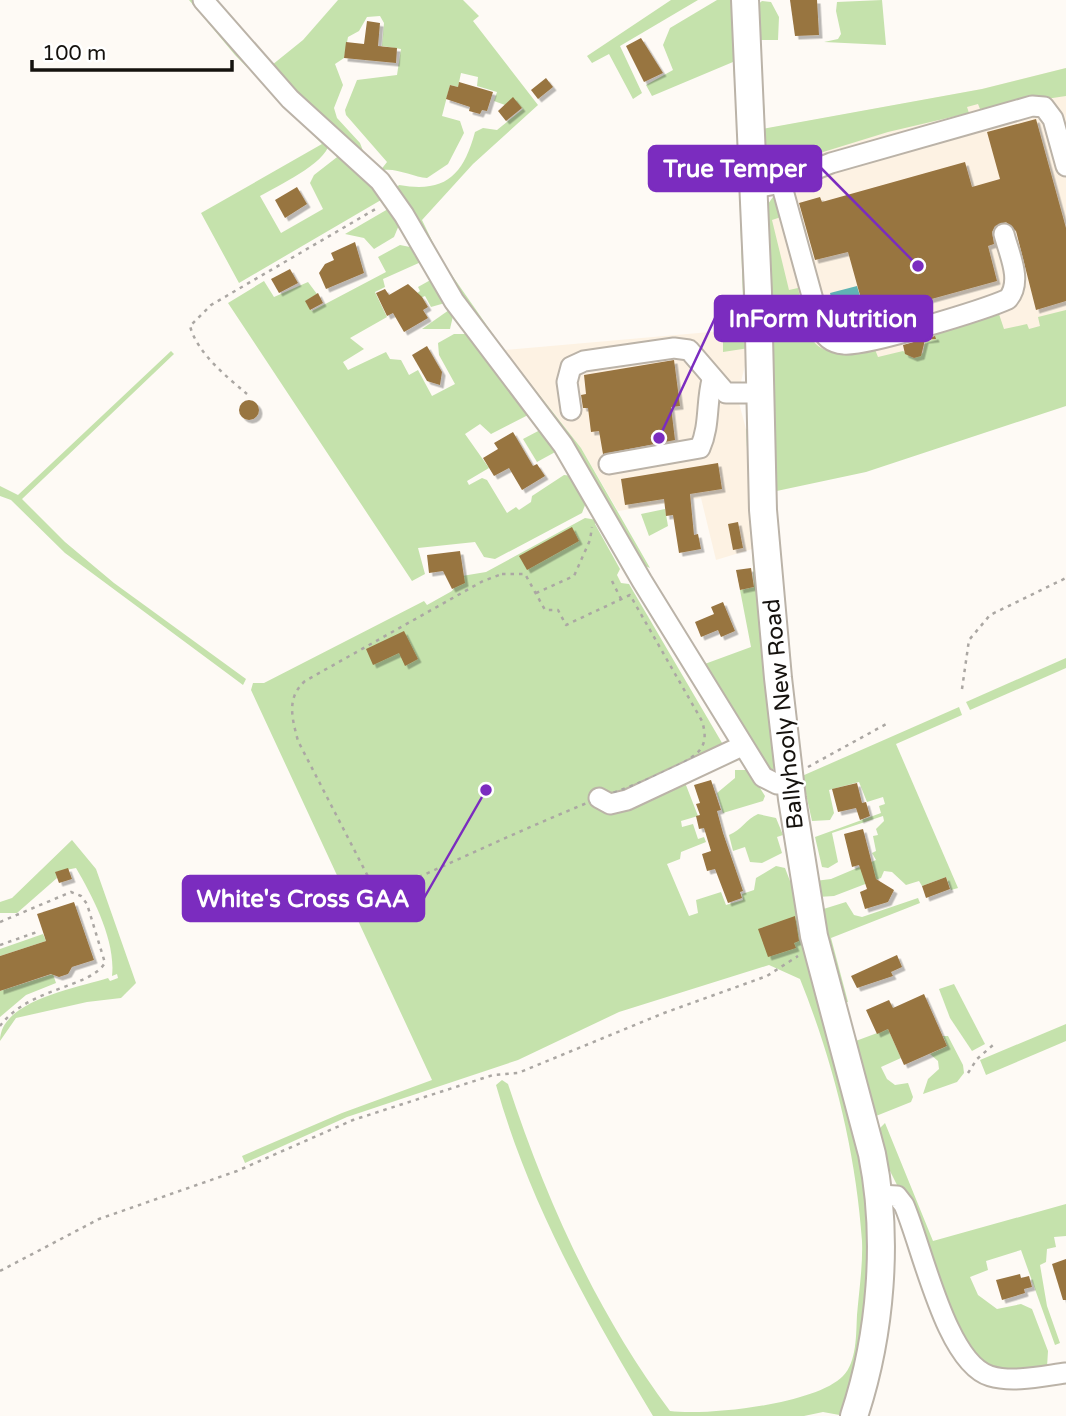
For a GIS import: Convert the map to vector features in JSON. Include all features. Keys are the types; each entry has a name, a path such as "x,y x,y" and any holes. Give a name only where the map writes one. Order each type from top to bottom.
{"main road":[{"name":"Ballyhooly New Road","path":"745,0 754,188 763,510 814,936 867,1135 879,1195 877,1294 865,1373 854,1416"}],"street":[{"path":"202,0 290,99 387,189 454,301 563,445 598,520 743,746 769,783 795,776"},
{"path":"754,188 781,183 831,163 1032,106 1044,107 1053,119 1066,166"},
{"path":"781,183 823,335 834,342 847,345 1008,299 1016,290 1016,280 1004,234"},
{"path":"571,410 567,383 571,367 584,361 674,348 689,350 701,362 712,380 726,393 759,394"},
{"path":"609,464 700,448 707,433 708,397 712,380"},
{"path":"599,798 610,804 627,800 743,746"},
{"path":"879,1195 897,1196 904,1205 952,1333 972,1366 993,1377 1066,1373"}],"path":[{"path":"247,394 219,369 192,334 190,326 211,305 384,203"},
{"path":"536,593 574,576 598,520"},
{"path":"502,574 525,574 536,593 545,610 558,610 566,625 630,595 682,685 705,733 697,753 381,893 369,883 298,741 292,713 292,697 305,681 492,578 502,574"},
{"path":"962,689 969,640 990,615 1066,578"},
{"path":"612,581 621,599"},
{"path":"795,776 888,723"},
{"path":"0,922 20,916 55,897 71,892 81,896 87,904 105,963 98,974 30,999 11,1011 0,1026"},
{"path":"0,945 37,932"},
{"path":"0,1270 99,1219 237,1171 328,1130 407,1100 493,1075 518,1073 664,1013 768,976 805,951"},
{"path":"968,1073 977,1059 993,1045"}],"shaded area":[{"path":"1066,68 1066,322 871,378 771,392 769,224 775,194 769,128 982,89"},
{"path":"744,329 753,332 740,386 739,403 746,429 752,549 716,560 701,498 618,511 581,448 504,350"}],"green space":[{"path":"189,0 197,0 329,144 326,151 310,166 260,196 281,233 323,209 310,183 314,175 341,154 365,173 381,200 239,283 201,213 322,144 235,55"},
{"path":"338,0 463,0 479,16 473,21 538,105 473,164 422,220 437,251 433,254 394,190 399,185 429,186 450,178 465,160 475,132 483,128 497,130 523,109 513,98 505,105 494,101 497,92 477,86 478,77 461,73 458,87 450,85 442,116 460,121 464,133 448,164 427,178 391,170 380,171 387,162 346,115 345,110 357,80 397,75 401,49 382,46 384,23 380,16 367,17 359,31 348,37 344,58 335,64 343,85 334,108 337,118 360,143 365,156 278,78 272,65 303,40"},
{"path":"671,0 698,0 620,46 642,93 633,99 609,54 592,63 587,56"},
{"path":"717,0 739,0 746,141 738,144 733,62 652,96 646,85 673,70 663,45 670,28"},
{"path":"882,0 886,45 824,42 838,39 841,34 836,11 837,2"},
{"path":"762,1 771,2 779,17 778,40 759,40 765,116 759,117 757,5"},
{"path":"1066,68 1066,96 980,109 978,104 967,107 969,113 888,132 807,157 809,164 774,176 764,161 762,129 982,89"},
{"path":"746,154 749,348 723,352 723,331 744,329 738,155"},
{"path":"775,194 781,217 772,220 789,290 798,288 806,324 816,344 825,350 837,352 874,347 878,357 903,351 914,358 923,353 925,342 935,339 933,329 998,311 1004,329 1027,324 1029,329 1040,326 1038,317 1066,310 1066,406 866,472 772,492 761,214"},
{"path":"388,209 399,225 394,237 374,249 364,238 345,234"},
{"path":"400,245 410,247 415,256 420,256 421,262 383,279 385,287 375,292 387,317 350,338 364,349 343,362 348,370 386,352 390,359 401,360 409,375 418,370 432,396 455,384 439,355 438,343 454,334 466,334 471,341 476,341 532,413 491,434 480,424 465,434 489,468 467,481 469,485 482,478 487,480 507,513 516,507 519,510 531,502 532,496 564,475 573,476 587,500 582,513 495,559 484,557 475,542 418,548 425,574 412,581 228,303 264,281 274,297 308,282 317,294 306,301 312,311 386,272 378,257"},
{"path":"442,261 504,350 581,448 650,568 639,563 472,317"},
{"path":"434,278 445,303 431,307 425,296 418,299 416,294 420,291 418,287"},
{"path":"449,310 453,316 450,329 422,329"},
{"path":"171,351 174,354 22,499 65,542 114,583 246,679 243,685 65,553 11,500 0,496 0,486 18,495"},
{"path":"750,428 777,767 769,771 702,665 751,647 740,590 754,587 746,429"},
{"path":"542,429 557,451 537,462 523,439"},
{"path":"665,509 668,526 649,536 641,514"},
{"path":"585,518 597,520 595,524 620,569 617,575 621,583 629,584 725,748 684,780 698,816 681,821 682,827 693,824 698,839 704,837 706,842 681,852 680,859 667,864 689,916 698,913 696,900 721,892 726,905 743,900 742,894 754,890 756,878 776,866 785,868 790,881 794,880 869,1170 871,1283 845,1416 823,1412 804,1416 653,1416 563,1255 526,1172 496,1085 502,1080 508,1084 539,1170 576,1254 619,1335 670,1411 709,1412 761,1406 810,1394 829,1386 848,1370 855,1347 862,1250 859,1208 841,1107 812,1010 800,979 769,965 619,1012 518,1060 347,1117 245,1163 242,1156 342,1113 432,1080 251,690 253,683 264,683 424,601 427,605 452,591 462,576 486,572"},
{"path":"1066,658 1066,668 970,710 966,702"},
{"path":"959,707 962,715 896,744 958,888 951,890 946,877 922,886 919,881 906,885 892,872 884,871 881,878 834,896 818,897 815,881 831,879 876,860 872,853 876,851 873,836 878,835 876,829 884,821 883,816 832,833 838,862 828,868 822,867 815,837 881,813 879,806 885,804 883,797 867,802 859,782 829,790 834,813 830,820 812,821 802,776"},
{"path":"735,770 749,770 765,796 763,801 723,813 717,793 735,778"},
{"path":"758,814 776,818 783,835 777,837 782,853 762,863 750,862 745,847 733,851 729,835"},
{"path":"72,840 96,869 136,983 121,998 87,1002 16,1018 0,1041 3,1027 13,1015 26,1006 61,992 108,978 110,981 118,978 117,974 112,976 110,948 102,920 76,868 56,872 57,878 17,913 0,913 0,902 12,898"},
{"path":"918,898 920,903 831,938 848,1002 844,1002 817,911 846,902 854,915 862,917"},
{"path":"43,934 46,941 0,956 0,949"},
{"path":"53,974 56,983 26,995 0,1017 0,991"},
{"path":"954,984 985,1044 972,1051 950,1018 939,989"},
{"path":"1066,1024 1066,1041 986,1075 980,1060"},
{"path":"888,1029 901,1058 881,1067 887,1079 895,1085 908,1083 913,1097 911,1102 876,1116 869,1113 853,1042"},
{"path":"943,1036 948,1036 963,1065 964,1073 957,1082 923,1094 928,1079 939,1069 938,1061 930,1054 947,1046"},
{"path":"885,1123 933,1241 1066,1204 1066,1236 1054,1237 1056,1247 1047,1249 1046,1262 1040,1265 1047,1306 1060,1343 1055,1345 1021,1250 986,1261 988,1270 970,1277 978,1295 997,1309 1021,1304 1032,1309 1048,1351 1047,1367 1014,1373 978,1364 962,1341 922,1235 883,1157 876,1132"}],"water":[{"path":"857,286 868,323 839,328 830,293"}],"building":[{"path":"790,0 817,0 819,35 795,36"},
{"path":"367,21 380,23 378,46 397,48 396,63 344,58 346,42 364,44"},
{"path":"641,38 663,73 644,82 626,46"},
{"path":"546,78 553,87 538,99 531,90"},
{"path":"459,82 493,92 487,111 482,110 480,114 469,111 470,107 446,99 450,85 458,87"},
{"path":"513,97 522,108 506,121 498,111"},
{"path":"1036,119 1066,228 1066,301 1036,310 1016,231 1006,222 995,226 992,232 994,244 988,246 997,281 866,317 848,252 815,260 799,203 820,197 822,202 965,162 972,187 1000,179 987,132"},
{"path":"297,187 307,204 285,218 275,200"},
{"path":"355,242 364,273 326,289 319,273 325,264 334,260 331,253"},
{"path":"290,269 298,283 279,293 271,279"},
{"path":"408,284 428,307 423,310 428,318 404,332 393,313 387,316 376,293 385,289 389,295"},
{"path":"318,293 323,303 310,310 305,301"},
{"path":"935,336 936,339 925,340 921,356 914,358 905,354 903,345"},
{"path":"427,346 442,372 440,385 427,381 412,355"},
{"path":"674,360 680,406 671,407 675,440 603,454 599,431 591,432 588,408 583,408 581,395 586,394 584,375"},
{"path":"245,400 253,400 259,410 253,420 245,420 239,414 239,406"},
{"path":"513,432 533,466 537,464 545,476 522,490 509,468 494,476 483,458 498,449 494,443"},
{"path":"718,463 722,489 690,494 694,535 698,534 701,549 679,553 673,515 666,516 664,499 625,505 621,479"},
{"path":"738,522 743,548 733,550 728,524"},
{"path":"572,527 579,541 527,570 519,556"},
{"path":"460,551 465,583 452,589 443,571 429,573 427,555"},
{"path":"751,568 754,587 740,590 736,570"},
{"path":"723,602 735,631 721,637 718,630 701,637 695,622 714,614 711,607"},
{"path":"404,631 418,659 405,666 399,653 373,665 366,649"},
{"path":"711,780 721,810 717,811 723,833 743,891 740,892 742,898 728,903 715,869 707,871 702,854 711,851 704,828 699,829 696,816 700,815 696,804 700,803 694,785"},
{"path":"857,783 862,803 866,802 870,816 860,820 856,808 838,812 832,789"},
{"path":"863,829 876,879 894,890 888,902 865,909 860,892 867,889 859,865 852,867 844,834"},
{"path":"68,868 72,879 59,883 55,872"},
{"path":"946,877 950,889 926,898 922,886"},
{"path":"74,902 94,960 72,967 68,974 59,977 51,974 0,991 0,956 46,941 37,914"},
{"path":"795,916 799,941 794,943 796,948 768,957 758,929"},
{"path":"897,955 902,967 891,972 893,976 857,988 851,976"},
{"path":"924,994 947,1046 904,1065 888,1029 877,1034 866,1010 889,1000 893,1008"},
{"path":"1066,1259 1066,1300 1063,1300 1052,1264"},
{"path":"1020,1274 1021,1278 1029,1276 1032,1287 1024,1289 1025,1293 1002,1300 996,1280"}],"place":[{"name":"True Temper","path":"918,266"},
{"name":"InForm Nutrition","path":"659,438"},
{"name":"White's Cross GAA","path":"486,790"}]}
